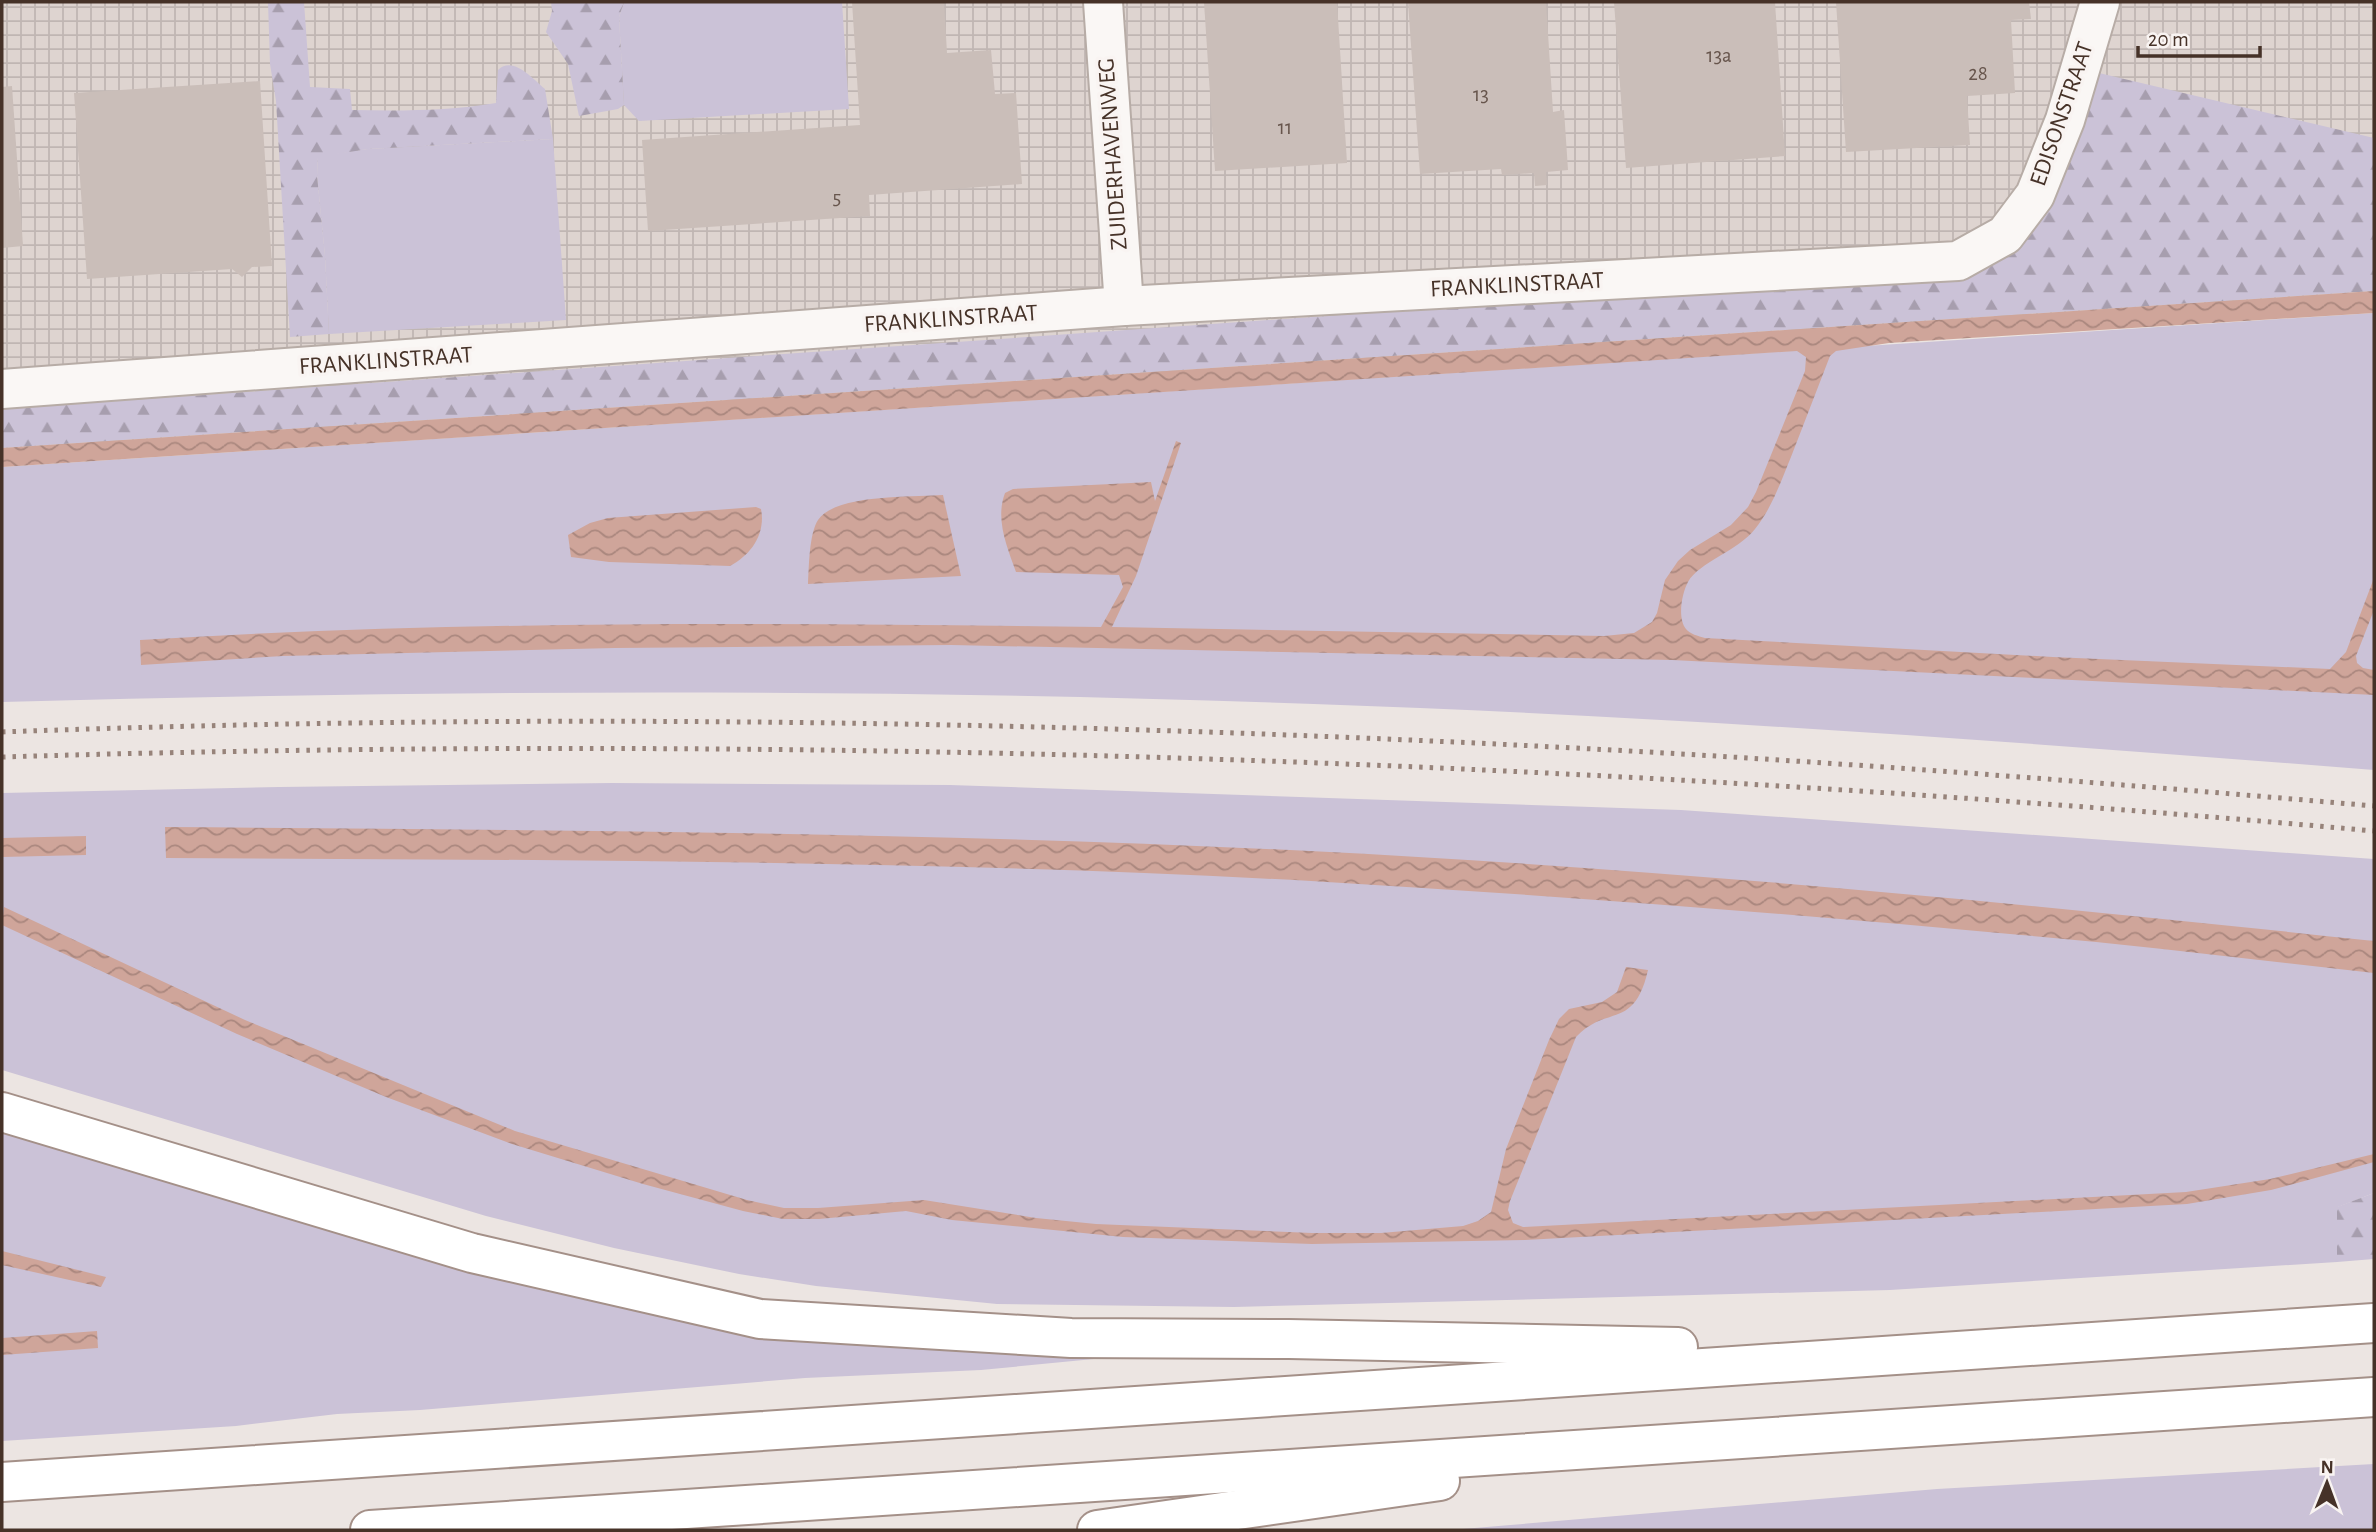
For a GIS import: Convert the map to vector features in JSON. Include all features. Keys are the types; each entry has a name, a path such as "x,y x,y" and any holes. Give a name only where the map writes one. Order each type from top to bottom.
{"highway":[{"path":"2,1112 472,1253 760,1319 1071,1338 1932,1353"},
{"path":"2,1482 2374,1323"},
{"path":"370,1530 2374,1397"},
{"path":"1097,1530 1747,1438"}],"street":[{"name":"ZUIDERHAVENWEG","path":"1102,2 1124,306"},
{"name":"EDISONSTRAAT","path":"1902,264 1958,261 2004,235 2035,195 2065,120 2100,2"},
{"name":"FRANKLINSTRAAT","path":"2,389 1124,306 1902,264"}],"shaded area":[{"path":"2,2 2374,2 2374,302 2,461"}],"green space":[{"path":"268,2 304,2 310,87 350,89 352,110 424,110 496,103 498,70 510,65 523,70 545,89 553,139 368,149 318,157 317,175 329,334 290,337"},
{"path":"551,2 624,2 619,17 624,105 618,109 579,116 568,64 546,32 552,11"},
{"path":"624,2 842,2 849,109 639,121 624,105 619,17"},
{"path":"2099,73 2374,138 2374,291 2,448 2,409 1981,270"},
{"path":"553,139 566,320 329,334 317,175 318,156 368,149"},
{"path":"2374,313 2374,770 1712,723 1447,709 1150,699 658,692 2,702 2,467"},
{"path":"612,783 950,785 1681,810 2374,859 2374,1193 2338,1207 2337,1262 1890,1290 1234,1307 997,1304 816,1286 739,1274 614,1248 486,1216 2,1070 2,793"},
{"path":"2,1126 918,1347 1104,1358 981,1370 805,1378 420,1410 337,1414 236,1426 2,1441"},
{"path":"2374,1193 2374,1259 2337,1262 2337,1207"},
{"path":"2374,1464 2374,1530 1451,1530 1937,1489"}],"water":[{"path":"2374,291 2374,313 1889,343 1836,351 1830,356 1784,475 1766,512 1748,537 1693,575 1684,592 1681,612 1686,629 1705,638 2330,669 2346,652 2374,578 2374,610 2356,656 2357,663 2363,668 2374,670 2374,695 1672,660 951,645 615,648 283,656 141,665 140,640 380,629 620,624 1101,627 1123,587 1119,575 1016,572 1002,523 1005,493 1013,489 1151,482 1155,501 1176,441 1181,443 1136,576 1112,627 1604,636 1634,633 1652,622 1657,613 1665,580 1678,561 1690,550 1731,525 1748,507 1805,371 1806,357 1797,351 2,467 2,448"},
{"path":"943,495 961,576 808,584 815,526 827,512 841,505 876,498"},
{"path":"756,507 761,509 762,518 759,535 750,550 730,566 609,562 571,557 568,535 590,523 608,518"},
{"path":"165,827 881,836 1167,845 1443,858 1843,888 2374,941 2374,973 2109,943 1843,919 1311,881 882,865 166,858"},
{"path":"86,836 86,855 2,857 2,838"},
{"path":"4,907 245,1020 515,1131 747,1200 784,1208 924,1200 1036,1218 1096,1224 1312,1233 1381,1233 1463,1226 1478,1221 1491,1212 1506,1149 1559,1019 1569,1009 1602,1002 1617,992 1626,967 1648,970 1642,989 1635,1002 1627,1009 1587,1027 1576,1037 1510,1201 1508,1210 1513,1223 1523,1227 2186,1192 2270,1179 2374,1154 2374,1162 2271,1190 2187,1204 1525,1240 1312,1244 1123,1237 952,1220 906,1211 819,1219 783,1219 643,1184 512,1144 386,1097 237,1034 2,925"},
{"path":"2,1251 106,1277 101,1287 2,1265"},
{"path":"97,1331 98,1348 2,1355 2,1338"}],"building":[{"path":"852,2 944,2 947,53 991,50 995,94 1016,93 1022,184 869,195 870,216 648,231 642,140 860,125"},
{"path":"1204,2 1337,2 1347,163 1215,171"},
{"path":"1408,2 1546,2 1553,112 1564,110 1568,170 1546,172 1547,185 1535,186 1534,173 1502,175 1501,169 1420,174"},
{"path":"1614,2 1775,2 1785,156 1626,168"},
{"path":"1836,2 2029,2 2031,19 2011,20 2015,93 1967,96 1970,145 1846,152"},
{"path":"260,81 272,266 252,267 242,277 232,269 87,279 74,93"},
{"path":"12,86 23,246 2,248 2,87"}],"railway":[{"path":"2,732 404,722 606,721 1009,726 1210,732 1612,750 1803,762 2374,806"},
{"path":"2,757 299,750 596,748 1189,758 1782,786 2078,806 2374,831"}]}
